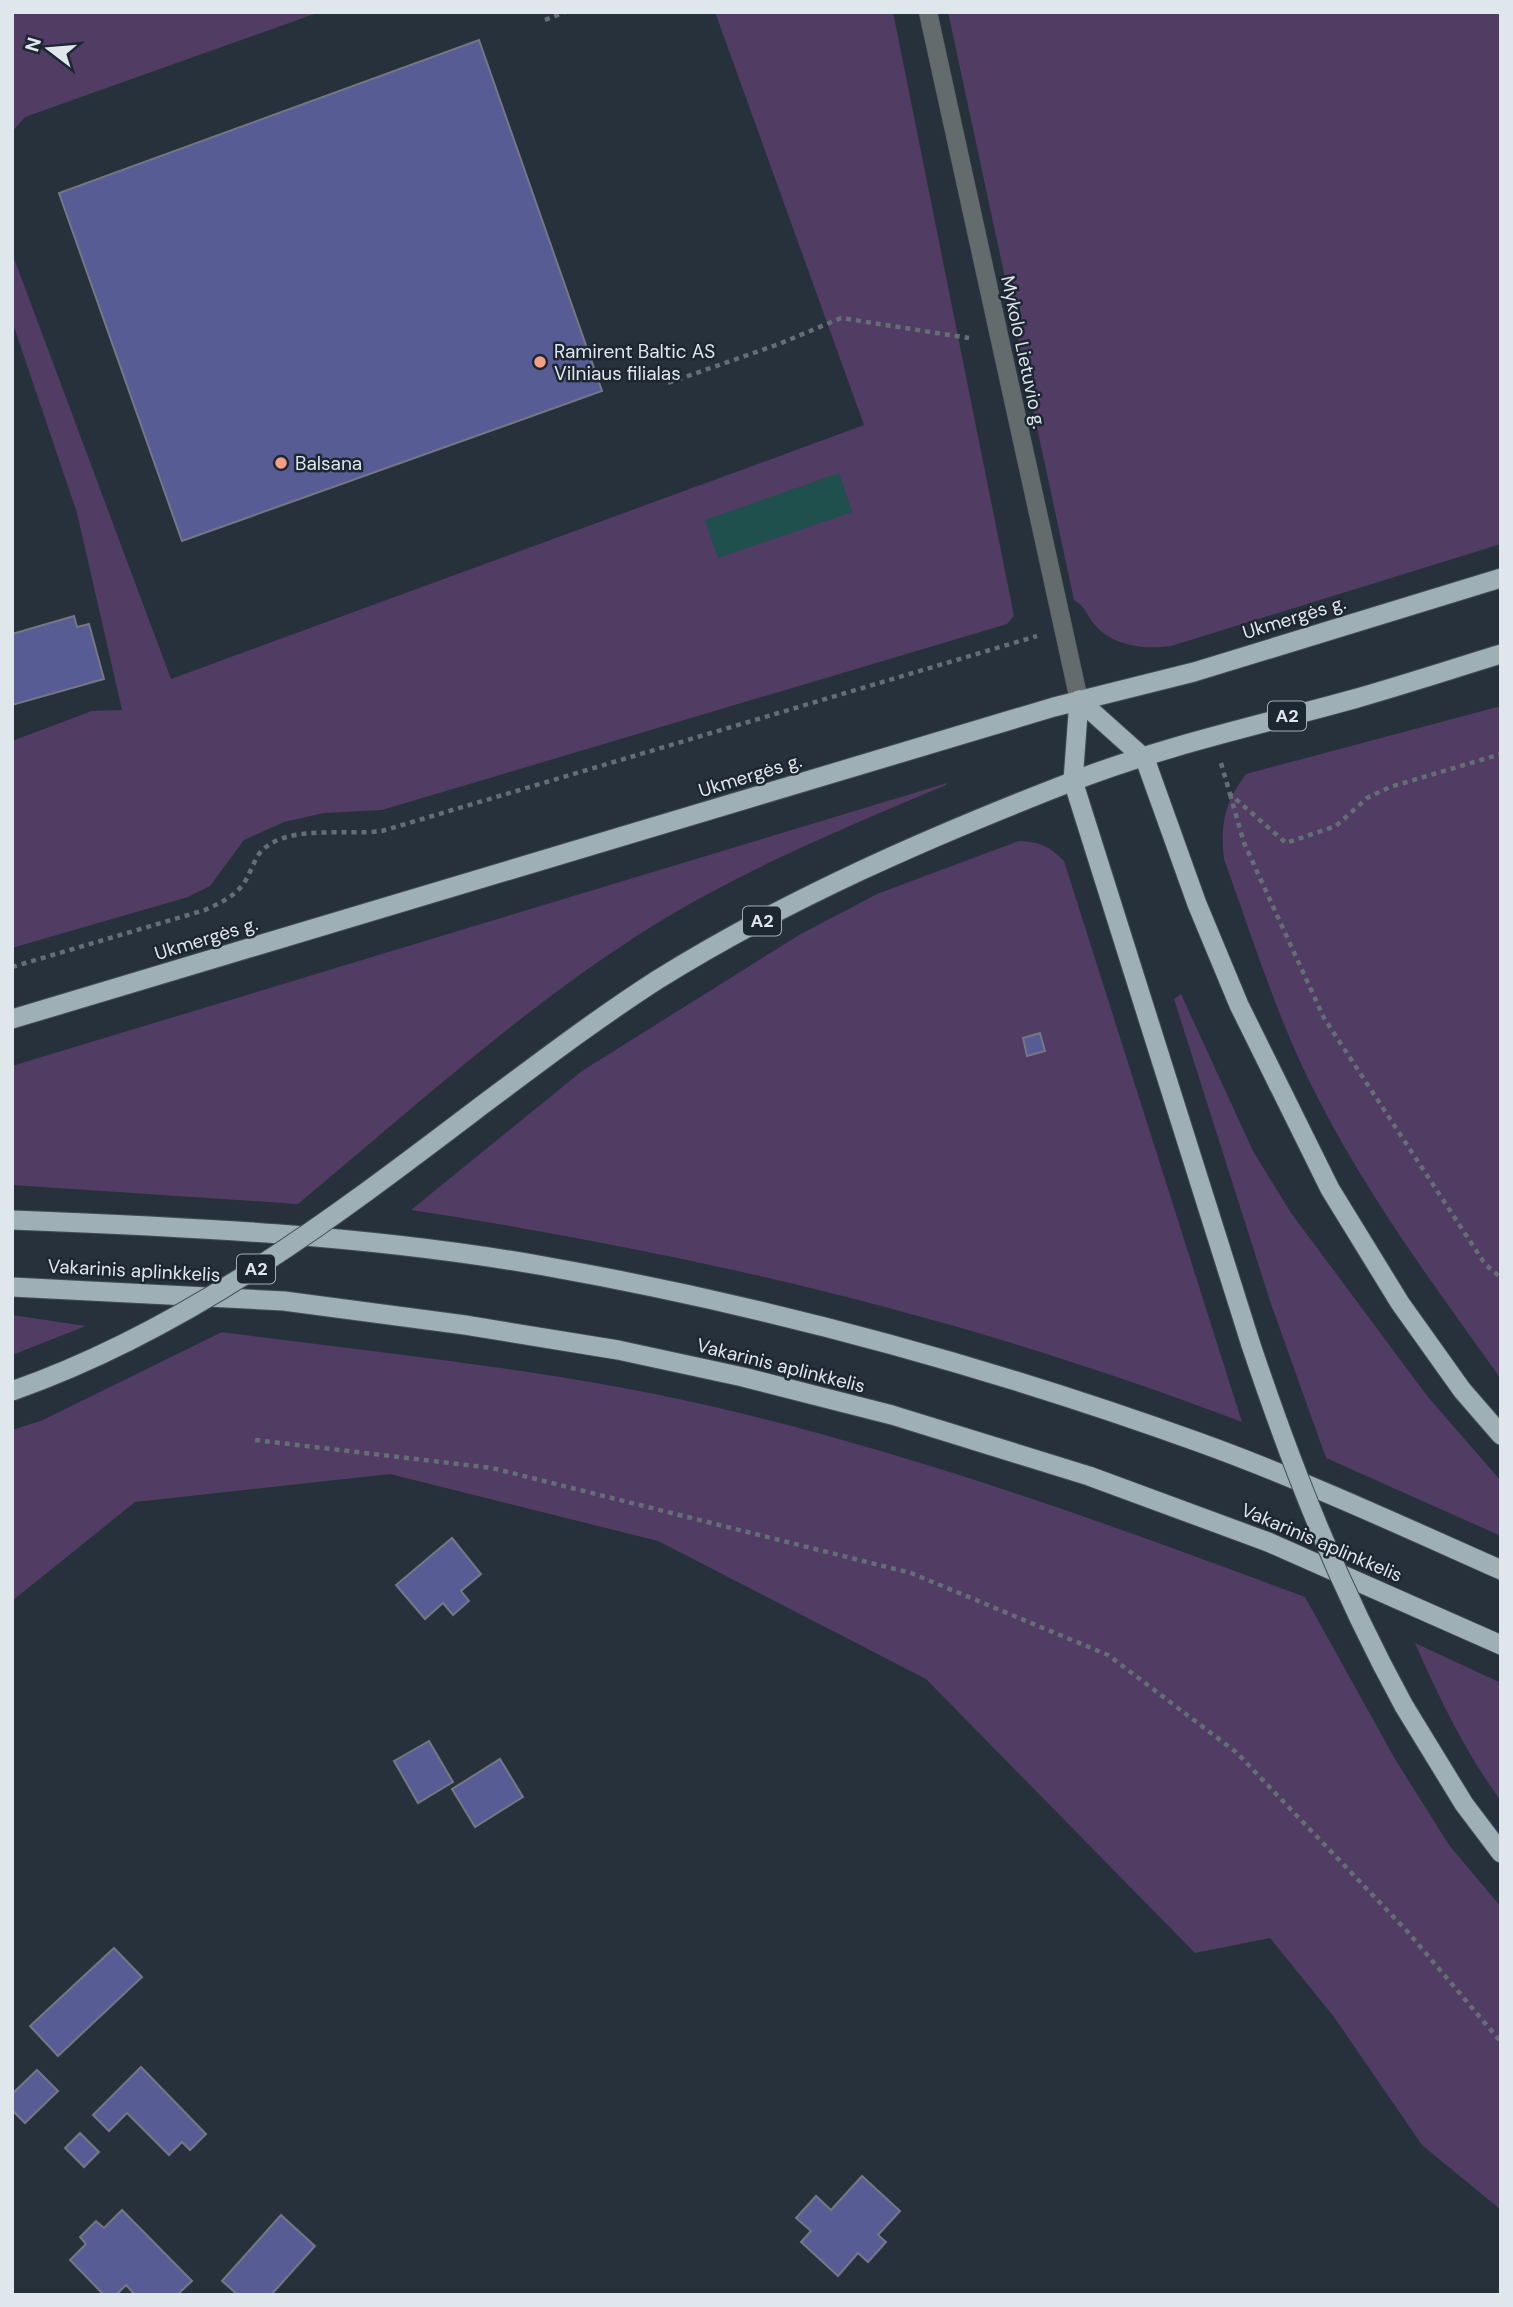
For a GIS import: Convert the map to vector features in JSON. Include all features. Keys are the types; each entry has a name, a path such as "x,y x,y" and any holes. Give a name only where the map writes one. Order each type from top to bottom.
{"highway":[{"name":"Ukmergės g.","path":"12,1019 1079,700 1194,672 1501,578"},
{"name":"A2","path":"12,1391 119,1346 223,1291 334,1217 562,1045 657,981 756,924 857,872 1073,781 1213,736 1356,698 1501,654"},
{"path":"1079,700 1145,759 1197,904 1239,1005 1329,1189 1400,1303 1462,1390 1501,1435"},
{"path":"1079,700 1073,781 1287,1452 1325,1549 1363,1631 1404,1706 1464,1804 1501,1853"},
{"path":"12,1220 185,1227 393,1246 541,1265 707,1298 859,1336 1051,1391 1204,1445 1363,1508 1501,1570"},
{"name":"Vakarinis aplinkkelis","path":"12,1287 284,1301 503,1331 618,1350 743,1377 892,1415 1089,1476 1268,1542 1501,1645"}],"street":[{"name":"Mykolo Lietuvio g.","path":"928,12 1079,700"}],"path":[{"path":"545,20 565,12"},
{"path":"668,383 779,344 841,318 1001,344"},
{"path":"12,967 205,910 230,898 244,883 260,853 278,840 303,832 354,835 382,831 1063,629"},
{"path":"1213,736 1244,843 1324,1018 1485,1264 1501,1278"},
{"path":"1230,794 1286,843 1336,826 1367,798 1390,787 1501,754"},
{"path":"255,1440 492,1468 911,1573 1108,1655 1236,1752 1407,1931 1501,2042"}],"shaded area":[{"path":"12,12 320,12 25,117 12,132"},
{"path":"715,12 893,12 1014,616 1007,624 382,810 324,813 284,822 244,840 210,886 188,897 12,948 12,741 92,711 122,710 77,513 12,321 12,253 171,679 864,425"},
{"path":"948,12 1501,12 1501,544 1171,646 1127,644 1098,629 1074,600"},
{"path":"839,473 852,512 718,558 705,520"},
{"path":"1501,706 1501,1379 1370,1189 1346,1150 1303,1068 1261,965 1224,859 1223,835 1229,804 1246,774"},
{"path":"947,783 761,867 654,925 515,1023 298,1204 12,1185 12,1066"},
{"path":"1019,841 1044,846 1064,861 1242,1422 1039,1351 832,1294 623,1247 411,1210 582,1071 799,935 877,894"},
{"path":"1181,994 1253,1151 1291,1213 1428,1397 1501,1481 1501,1536 1326,1458 1270,1301 1174,999"},
{"path":"12,1315 86,1326 12,1355"},
{"path":"222,1332 550,1375 744,1414 957,1474 1097,1521 1305,1597 1395,1759 1449,1845 1501,1907 1501,2210 1422,2145 1334,2017 1270,1938 1195,1953 926,1679 658,1541 390,1474 135,1502 12,1601 12,1430 43,1420"},
{"path":"1415,1643 1501,1683 1501,1801 1454,1724"}],"building":[{"path":"479,40 602,391 182,541 59,193"},
{"path":"74,616 77,627 89,624 104,679 12,705 12,634"},
{"path":"1040,1033 1045,1051 1027,1056 1023,1038"},
{"path":"452,1538 481,1574 461,1591 469,1601 453,1615 443,1603 425,1619 396,1585"},
{"path":"429,1741 453,1782 418,1803 394,1761"},
{"path":"500,1759 523,1797 475,1827 452,1789"},
{"path":"114,1948 142,1977 58,2056 30,2026"},
{"path":"141,2067 206,2134 190,2150 182,2142 169,2155 127,2113 109,2131 93,2115"},
{"path":"37,2070 58,2091 25,2123 12,2110 12,2094"},
{"path":"80,2133 99,2152 84,2167 65,2148"},
{"path":"862,2176 900,2211 878,2235 886,2242 868,2262 858,2253 838,2276 801,2242 811,2231 796,2218 816,2196 831,2210"},
{"path":"122,2210 192,2281 177,2295 135,2295 126,2285 116,2295 104,2295 70,2260 86,2244 80,2237 96,2221 104,2228"},
{"path":"281,2215 315,2246 271,2295 238,2295 222,2281"}],"place":[{"name":"Ramirent Baltic AS Vilniaus filialas","path":"540,362"},
{"name":"Balsana","path":"281,463"}]}
